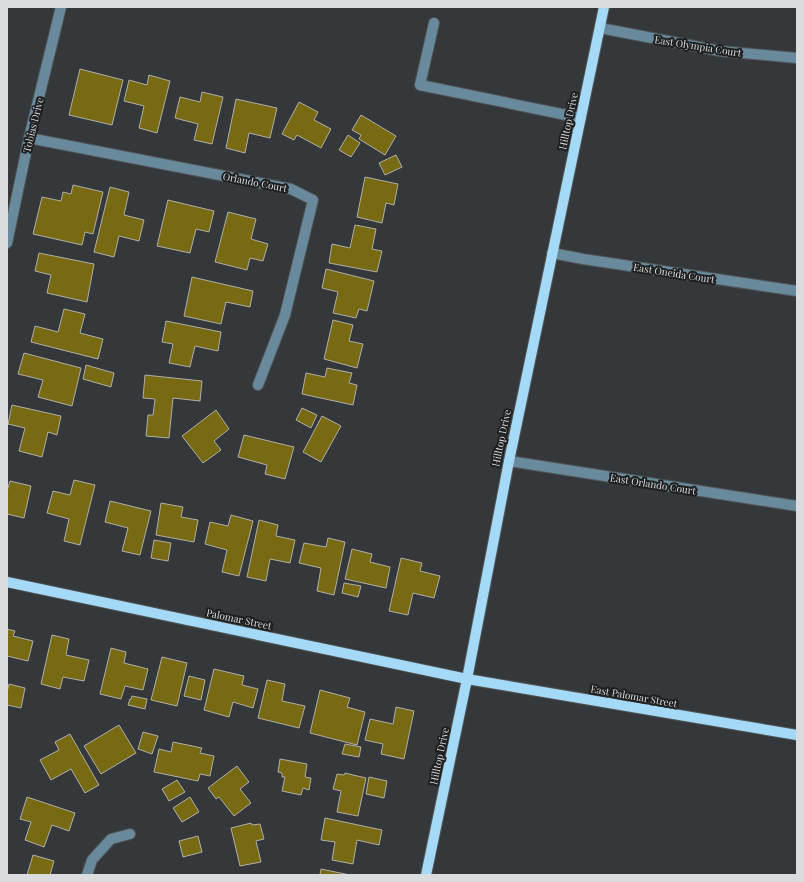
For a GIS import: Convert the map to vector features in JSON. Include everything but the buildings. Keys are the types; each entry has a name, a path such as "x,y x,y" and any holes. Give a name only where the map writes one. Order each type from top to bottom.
{"main road":[{"name":"Hilltop Drive","path":"426,875 467,679 509,461 552,253 582,118 604,7"},
{"name":"Palomar Street","path":"7,582 467,679"},
{"name":"East Palomar Street","path":"467,679 797,735"}],"street":[{"name":"Tobias Drive","path":"7,243 29,138 61,7"},
{"path":"434,24 420,85 582,118"},
{"name":"East Olympia Court","path":"600,28 720,51 797,58"},
{"name":"Orlando Court","path":"29,138 291,189 313,200 285,315 258,385"},
{"name":"East Oneida Court","path":"552,253 797,291"},
{"name":"East Orlando Court","path":"509,461 797,506"},
{"path":"87,875 92,860 110,839 130,834"}]}
